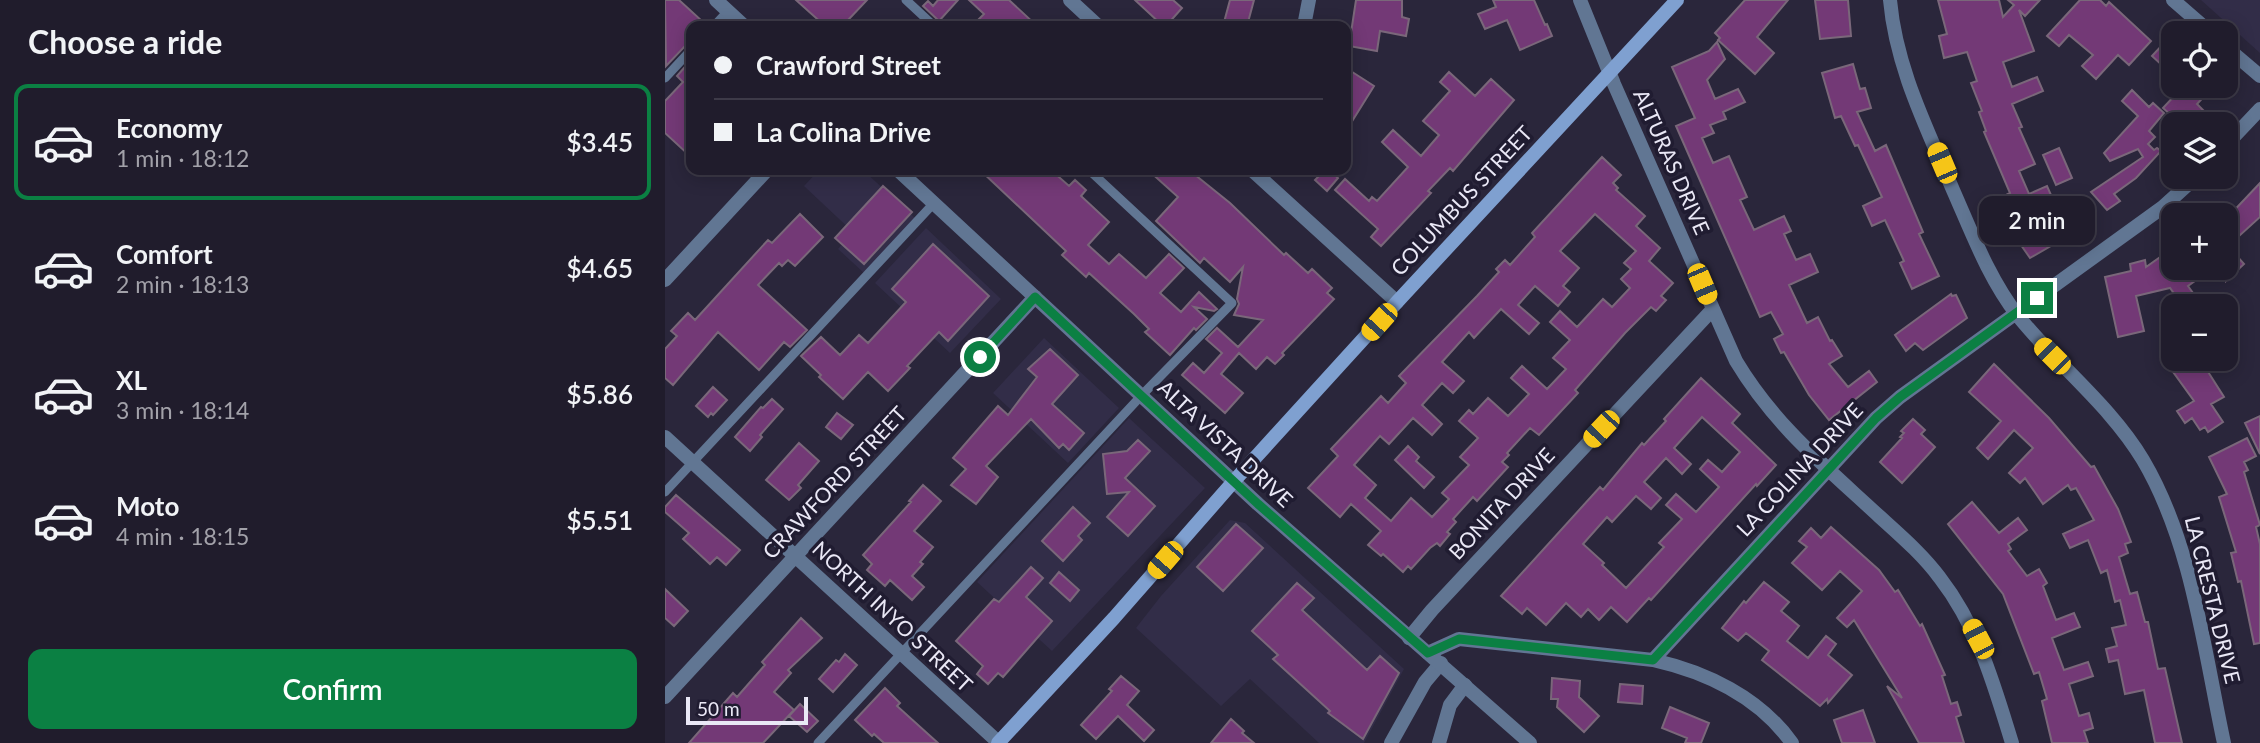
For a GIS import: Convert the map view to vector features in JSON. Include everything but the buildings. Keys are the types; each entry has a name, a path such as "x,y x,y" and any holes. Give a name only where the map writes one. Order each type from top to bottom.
{"main road":[{"name":"COLUMBUS STREET","path":"998,743 1114,618 1234,481 1677,0"}],"street":[{"path":"716,0 739,21"},
{"path":"1070,0 1093,21"},
{"path":"1305,21 1309,0"},
{"name":"ALTURAS DRIVE","path":"1580,0 1736,361 1752,387 1792,435 1920,554 1940,577 1961,607 1982,650 2012,743"},
{"name":"LA CRESTA DRIVE","path":"1891,0 1899,54 1911,91 1983,259 2016,313 2041,344 2095,397 2120,426 2161,493 2185,560 2224,743"},
{"path":"2173,0 2197,21"},
{"path":"2238,57 2260,76"},
{"path":"2238,132 2260,109"},
{"path":"665,280 762,175"},
{"name":"ALTA VISTA DRIVE","path":"904,175 1234,481 1530,743"},
{"path":"1257,175 1397,303"},
{"name":"LA COLINA DRIVE","path":"1653,660 1876,418 1900,397 2162,207 2182,189"},
{"name":"CRAWFORD STREET","path":"665,697 1035,297"},
{"name":"BONITA DRIVE","path":"1409,638 1432,610 1713,309"},
{"name":"NORTH INYO STREET","path":"665,437 998,743"},
{"path":"1428,653 1459,639 1653,660 1679,666 1709,677 1736,692 1764,713 1792,743"},
{"path":"1391,743 1425,682 1441,663"},
{"path":"1439,743 1450,705 1465,685"}],"lane":[{"path":"906,0 929,21"},
{"path":"719,21 728,11"},
{"path":"665,78 686,55"},
{"path":"818,743 1141,396 1232,303 1094,175"},
{"path":"665,492 935,203"}],"shaded area":[{"path":"2201,0 2260,0 2260,53 2238,33 2238,21 2224,21"},
{"path":"814,175 868,175 915,218 864,273 838,249 853,232 804,186"},
{"path":"926,228 1001,299 950,353 875,283"},
{"path":"1044,338 1119,408 1068,463 993,393"},
{"path":"1129,418 1205,488 1052,651 977,582"},
{"path":"1230,520 1245,523 1404,669 1364,743 1319,743 1250,679 1221,706 1136,628 1161,596"}],"route":[{"path":"980,357 1035,297 1258,504 1428,653 1459,639 1653,660 1876,418 1900,397 2037,298"}]}
